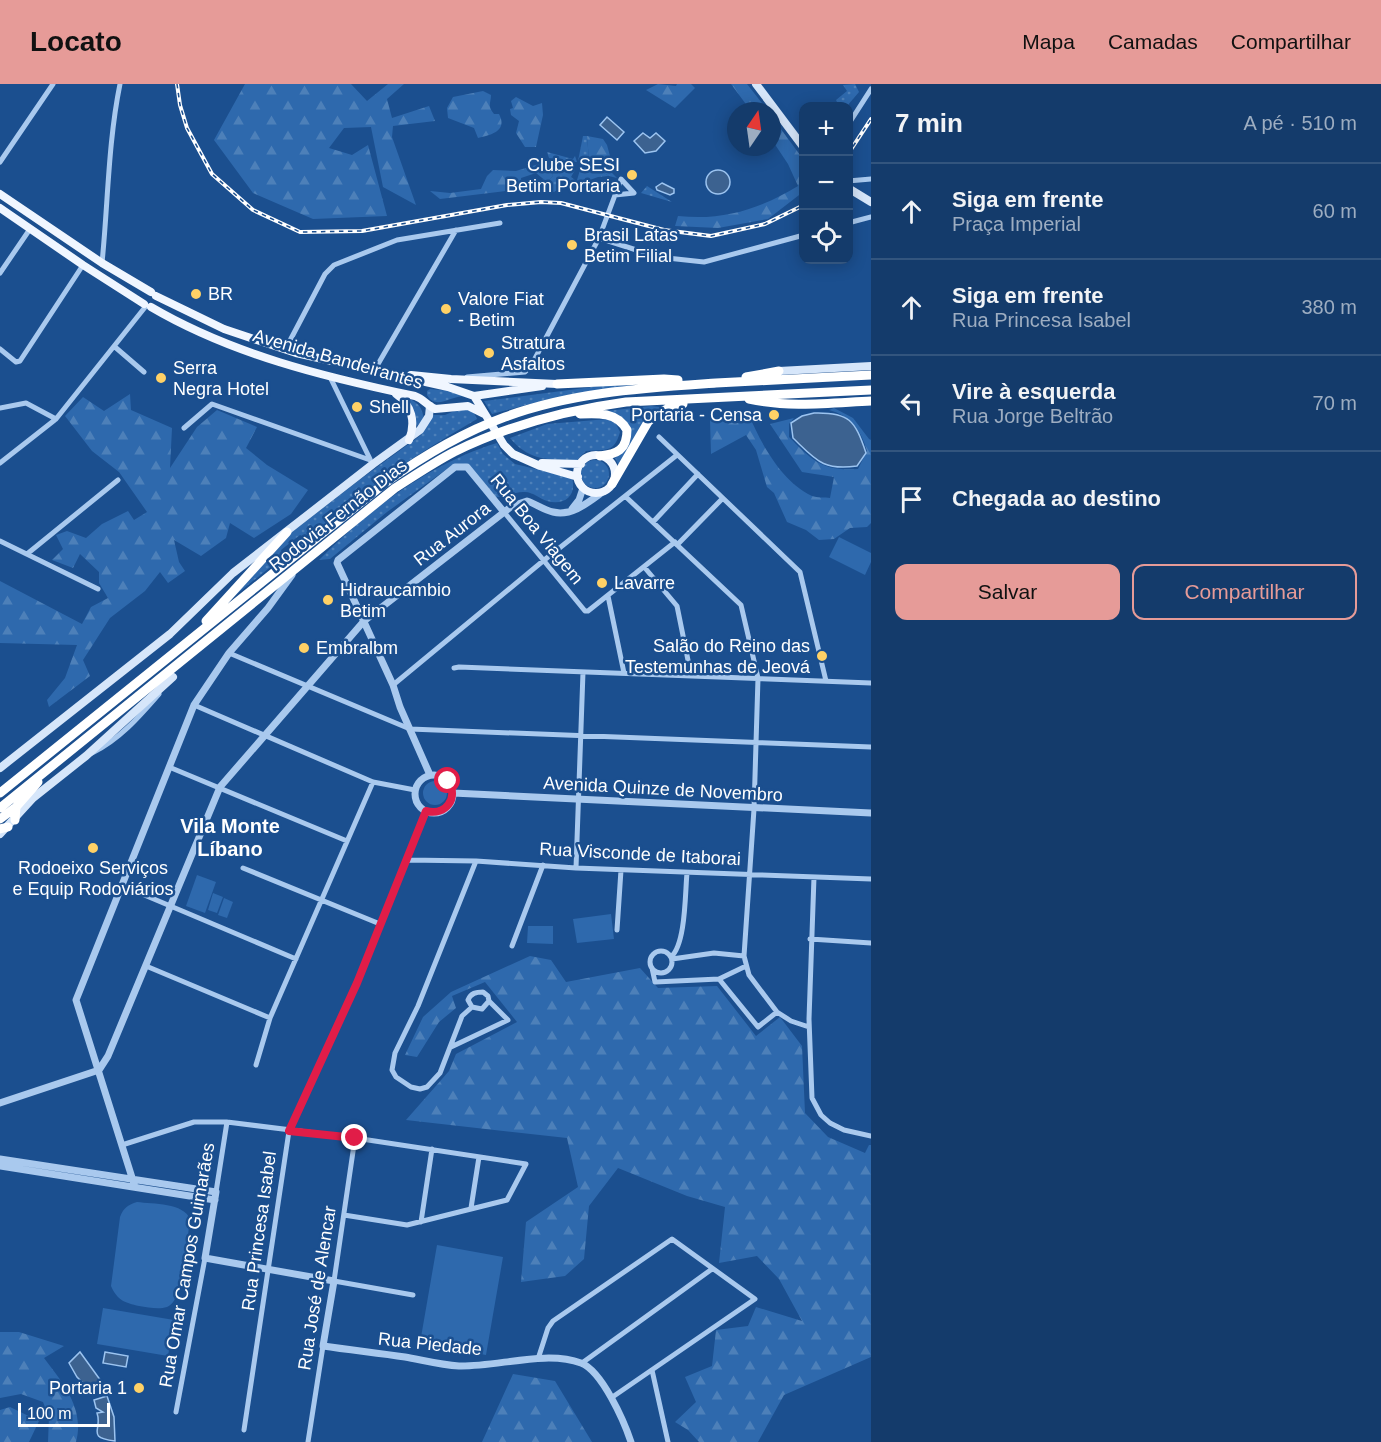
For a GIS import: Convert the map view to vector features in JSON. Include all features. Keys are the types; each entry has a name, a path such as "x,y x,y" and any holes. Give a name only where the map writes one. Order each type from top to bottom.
{"highway":[{"path":"730,382 747,376 779,371"},
{"name":"Rodovia Fernão Dias","path":"0,793 385,483 420,459 473,429 507,416 586,396 669,385 871,375"},
{"path":"557,384 664,379 717,383"},
{"name":"Rodovia Fernão Dias","path":"0,808 395,488 455,452 515,427 590,407 626,402 871,390"},
{"path":"738,396 767,403 793,405 871,401"},
{"path":"612,484 648,422 657,414 670,406 719,398"},
{"path":"559,415 593,414 618,418 627,430 625,444 622,450 615,454 600,456"},
{"path":"168,658 211,616 286,532"},
{"path":"173,677 185,658"},
{"path":"0,819 16,807 48,768"},
{"path":"15,820 16,807"}],"main road":[{"path":"756,84 799,141"},
{"path":"853,191 871,202"},
{"name":"Avenida Bandeirantes","path":"0,194 102,263 153,294 224,329 285,350 460,389 474,396"},
{"name":"Avenida Bandeirantes","path":"0,208 147,306 226,342 330,377 424,399 430,406 441,410 468,406 484,414"},
{"path":"147,306 157,303 153,294"},
{"path":"779,371 871,366"},
{"path":"364,384 374,371 451,379 557,384"},
{"path":"424,399 423,390 430,384"},
{"path":"557,384 474,396 504,445 513,454 578,477"},
{"path":"391,391 403,399 411,411 413,426 409,440"},
{"name":"Rodovia Fernão Dias","path":"0,768 170,634 233,573 371,462 409,440 426,423 430,406"},
{"path":"531,462 580,464 589,457 600,456 614,467 612,484 604,491 593,493 583,488 578,477 580,464"},
{"path":"3,830 15,820 33,798 86,756 173,677"}],"street":[{"path":"0,162 53,84"},
{"path":"102,263 115,107 120,84"},
{"path":"853,118 871,89"},
{"path":"451,379 525,372 531,366 599,238 615,195 621,179 634,193 615,195"},
{"path":"853,181 871,179"},
{"path":"853,222 871,217"},
{"path":"285,350 325,274 334,265 397,240 500,222"},
{"path":"0,273 30,229"},
{"path":"374,371 456,230"},
{"path":"599,238 658,257 704,262 799,236"},
{"path":"0,349 16,362 20,361 83,265"},
{"path":"0,463 56,419 147,306"},
{"path":"115,347 144,372"},
{"path":"330,377 371,462"},
{"path":"0,408 28,403 56,419"},
{"path":"184,428 212,404 371,462"},
{"path":"659,437 800,572 826,681"},
{"path":"393,685 543,561 677,455"},
{"name":"Rua Boa Viagem","path":"364,621 337,563 339,557 439,478 462,466 467,467 582,609 588,611 608,596"},
{"path":"653,522 698,474"},
{"path":"27,554 118,480"},
{"path":"567,513 577,503 583,488"},
{"path":"567,513 604,491"},
{"path":"626,497 741,605 758,678 754,808 744,956 749,975 777,1012 791,1021 809,1027"},
{"path":"624,673 608,596 676,544 722,499"},
{"name":"Rua Aurora","path":"99,1070 108,1056 220,788 364,621 520,502 527,501 550,512 567,513"},
{"path":"0,541 98,589"},
{"path":"134,1183 75,1000 123,886 194,705 229,653 268,608 297,568"},
{"path":"645,568 677,606 691,675"},
{"path":"364,621 430,775"},
{"path":"229,653 410,729 871,747"},
{"path":"454,668 459,666 871,683"},
{"path":"576,868 583,672"},
{"path":"194,705 373,782 414,790"},
{"path":"169,767 347,841"},
{"path":"430,775 443,777 452,786 452,799 445,809 439,812 426,811 417,803 414,790 420,780 430,775"},
{"path":"256,1065 270,1018 373,782"},
{"name":"Avenida Quinze de Novembro","path":"453,793 871,813"},
{"name":"Rua Princesa Isabel","path":"244,1430 289,1131 338,1026 408,860 426,811"},
{"name":"Rua Visconde de Itaborai","path":"408,860 871,879"},
{"path":"472,1007 462,1016 440,1073 427,1087 420,1089 403,1083 396,1077 392,1070 395,1053 418,1006 476,861"},
{"path":"512,945 543,865"},
{"path":"243,868 380,924"},
{"path":"617,930 621,870"},
{"path":"652,968 658,972 665,972 671,968 672,958 677,952 687,873"},
{"path":"814,877 810,939 809,1027 812,1098 821,1115 830,1123 844,1130 871,1136"},
{"path":"123,886 296,959"},
{"path":"810,939 871,943"},
{"path":"744,956 714,953 672,958 663,951 656,952 651,957 655,982 719,979 746,966"},
{"path":"146,966 270,1018"},
{"path":"719,979 758,1027 777,1012"},
{"path":"451,1047 508,1020 483,992 475,992 468,1000 472,1007 482,1009 489,1001"},
{"path":"0,1103 99,1070"},
{"path":"122,1144 194,1122 227,1122 355,1138 526,1164 507,1200 406,1225 344,1215"},
{"name":"Rua Omar Campos Guimarães","path":"176,1412 206,1258 227,1122"},
{"name":"Rua José de Alencar","path":"308,1442 355,1138"},
{"path":"421,1222 432,1149"},
{"path":"471,1208 479,1157"},
{"path":"0,1159 214,1200"},
{"path":"0,1166 216,1192"},
{"path":"538,1359 553,1321 672,1239 754,1299 611,1398"},
{"path":"206,1258 412,1295"},
{"path":"631,1442 611,1398 595,1373 582,1363 712,1269"},
{"name":"Rua Piedade","path":"323,1346 458,1366 492,1365 538,1359 561,1359 582,1363"},
{"path":"652,1370 668,1442"}],"green space":[{"path":"245,84 351,84 367,101 388,84 404,84 387,99 392,118 429,106 435,121 393,126 392,137 416,205 383,187 371,127 344,128 329,148 352,155 368,145 387,216 313,219 253,193 214,140"},
{"path":"658,84 676,86 677,84 691,84 695,88 675,108 646,90"},
{"path":"731,84 747,84 761,102 744,102"},
{"path":"855,84 859,92 850,102 837,102 836,100 847,91 843,85"},
{"path":"483,91 491,95 491,109 494,114 499,114 501,124 497,131 478,138 474,128 448,118 447,108 453,97"},
{"path":"516,97 533,106 542,103 543,115 536,147 525,147 516,133 519,121 511,115 510,109 513,108 511,101"},
{"path":"781,129 799,154 799,195 768,219 718,228 675,226 678,216 710,217 741,212 784,194 798,186 781,154"},
{"path":"583,136 587,136 589,160 578,161"},
{"path":"587,136 603,139 613,167 604,162 589,160"},
{"path":"547,152 573,159 575,156 577,162 549,158"},
{"path":"542,163 550,165 553,176 547,182 536,173 521,178 522,189 440,199 430,191 450,193 481,189 487,176 493,170 516,171"},
{"path":"585,163 609,170 617,178 599,170 579,180 576,185 581,183 581,187 559,189 554,192 533,192 543,179 547,182 553,176 550,165 573,168 575,170 571,177 577,180 581,167"},
{"path":"587,168 595,168 609,176 598,177 576,185 575,182"},
{"path":"647,186 672,202 641,193"},
{"path":"634,385 545,400 492,414 484,401 600,386"},
{"path":"430,389 451,391 466,396 435,402 427,395"},
{"path":"130,394 131,410 172,428 170,468 197,427 217,410 257,427 246,448 267,465 308,490 291,514 254,538 230,523 226,538 201,556 174,540 179,562 185,571 168,583 160,572 145,591 110,618 83,660 90,676 49,707 47,700 65,678 77,645 0,643 0,581 82,624 91,607 108,598 99,583 99,572 80,554 73,568 52,560 63,549 56,535 67,531 86,538 102,524 128,511 134,520 147,512 119,472 92,451 65,416 83,397 104,411"},
{"path":"409,399 418,404 422,412 424,419 417,426"},
{"path":"660,407 641,427 620,468 615,458 626,449 630,440 606,411"},
{"path":"834,408 853,418 871,440 871,523 867,527 850,528 834,539 819,540 806,530 787,522 774,493 767,487 756,450 746,435 711,454 710,420 749,415 766,450 791,482 812,496 830,498 834,477 802,472 770,424 794,418 789,424 789,437 812,459 836,468 858,469 867,451 865,443 849,420 829,410"},
{"path":"459,409 472,409 477,419 397,469 304,537 300,535 281,550 284,556 232,598 262,562 292,532 421,435 433,415 445,415"},
{"path":"608,419 616,424 620,432 615,444 604,450 586,451 577,460 540,458 517,446 510,438 547,424"},
{"path":"497,443 503,454 515,464 572,478 571,494 559,502 547,501 525,492 496,497 467,464 451,466 387,512 330,559 319,560 358,524 401,491 448,463"},
{"path":"595,460 605,464 609,474 605,484 595,488 585,484 581,474 585,464"},
{"path":"839,537 871,553 871,562 865,575 829,557"},
{"path":"435,781 443,785 447,793 443,801 435,805 427,801 423,793 427,785"},
{"path":"197,875 216,882 205,913 186,906"},
{"path":"213,893 223,897 217,913 208,910"},
{"path":"224,898 233,902 227,918 218,915"},
{"path":"611,914 614,939 577,943 573,919"},
{"path":"528,926 553,926 553,944 527,943"},
{"path":"530,956 551,960 566,982 640,968 658,988 717,986 756,1036 780,1017 802,1046 805,1113 828,1137 865,1153 871,1145 871,1357 784,1395 758,1442 699,1442 688,1430 675,1422 696,1402 685,1377 712,1366 716,1330 748,1326 756,1307 802,1321 779,1279 757,1256 719,1263 725,1207 687,1196 618,1168 589,1206 584,1259 565,1276 521,1282 526,1222 578,1187 567,1138 406,1120 449,1071 456,1054 517,1022 485,982 452,996 456,1008 439,1022 417,1057 405,1055 423,1017 451,992"},
{"path":"137,1202 175,1207 187,1214 190,1219 178,1293 167,1307 153,1308 130,1304 119,1298 111,1286 120,1217 127,1207"},
{"path":"437,1245 503,1257 486,1355 420,1343"},
{"path":"103,1308 174,1320 168,1356 97,1344"},
{"path":"0,1332 19,1332 64,1346 44,1358 71,1397 77,1418 76,1442 48,1442 49,1417 43,1402 21,1394 0,1398"},
{"path":"513,1374 555,1381 592,1442 482,1442"},
{"path":"10,1407 39,1421 29,1442 0,1442 0,1410"}],"shaded area":[{"path":"607,117 624,132 617,140 600,125"},
{"path":"643,133 650,138 656,133 665,141 656,151 645,153 634,141"},
{"path":"718,170 727,173 730,182 727,191 718,194 709,191 706,182 709,173"},
{"path":"662,183 674,189 674,193 670,195 657,190 656,187"},
{"path":"814,413 835,414 849,420 854,426 866,453 857,466 836,467 821,462 793,438 791,423 802,416"},
{"path":"80,1352 101,1381 88,1388 77,1377 69,1363"},
{"path":"105,1352 128,1356 126,1367 103,1363"},
{"path":"107,1396 114,1417 115,1441 100,1437 97,1432 97,1413 103,1412 96,1408 94,1400"}],"railway":[{"path":"177,84 187,128 212,174 253,210 300,232 362,231 507,205 541,202 561,203 664,230 711,236 765,224 799,207"},
{"path":"853,146 871,119"}],"place":[{"name":"Clube SESI Betim Portaria","path":"632,175"},
{"name":"Brasil Latas Betim Filial","path":"572,245"},
{"name":"BR","path":"196,294"},
{"name":"Valore Fiat - Betim","path":"446,309"},
{"name":"Stratura Asfaltos","path":"489,353"},
{"name":"Serra Negra Hotel","path":"161,378"},
{"name":"Shell","path":"357,407"},
{"name":"Portaria - Censa","path":"774,415"},
{"name":"Lavarre","path":"602,583"},
{"name":"Hidraucambio Betim","path":"328,600"},
{"name":"Embralbm","path":"304,648"},
{"name":"Salão do Reino das Testemunhas de Jeová","path":"822,656"},
{"name":"Rodoeixo Serviços e Equip Rodoviários","path":"93,848"},
{"name":"Portaria 1","path":"139,1388"}],"district":[{"name":"Vila Monte Líbano","path":"230,838"}],"route":[{"path":"355,1138 289,1131 357,983 426,811 439,812 449,805 452,799 452,786 448,781"}]}
